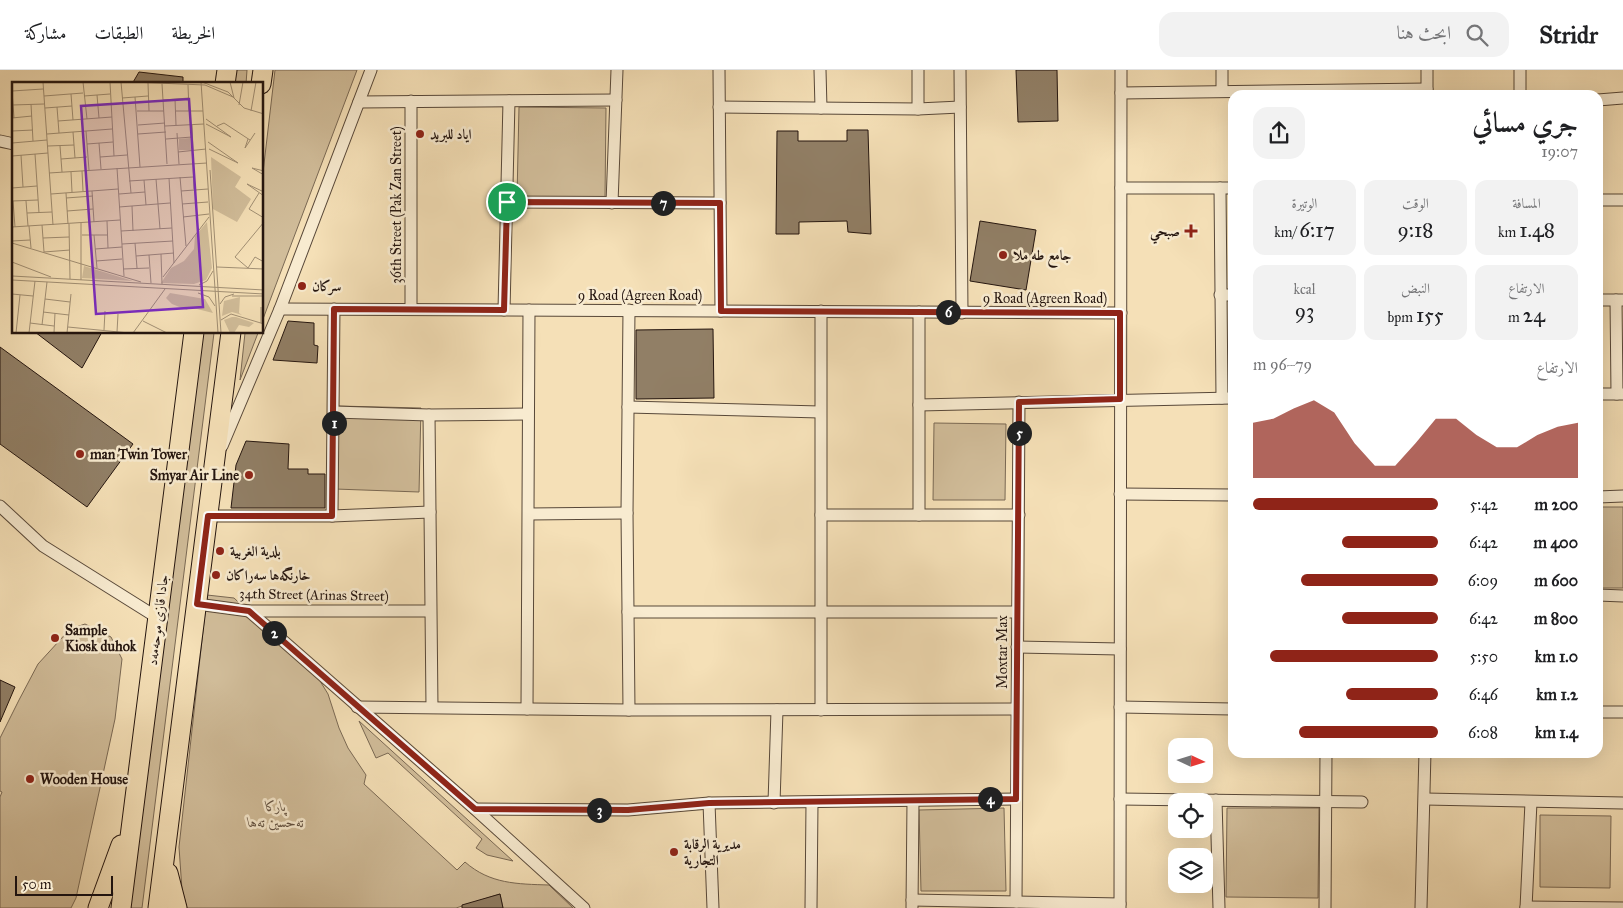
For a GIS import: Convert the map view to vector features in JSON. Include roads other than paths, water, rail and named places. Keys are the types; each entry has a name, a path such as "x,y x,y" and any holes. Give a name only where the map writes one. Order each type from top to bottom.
{"main road":[{"name":"جادا قازی موحەمەد","path":"121,908 194,334"},
{"path":"158,908 231,334"},
{"path":"98,908 134,806"},
{"path":"165,861 177,908"}],"street":[{"path":"214,464 280,309 370,70"},
{"path":"612,203 617,70"},
{"path":"719,70 721,311"},
{"path":"820,70 821,108"},
{"path":"918,70 918,110"},
{"path":"960,70 962,313"},
{"path":"913,801 912,904 1016,902 1120,906 1121,70"},
{"path":"1222,70 1222,91"},
{"path":"1427,90 1428,70"},
{"path":"1520,70 1520,90"},
{"path":"1121,93 1228,91"},
{"path":"1603,100 1623,98"},
{"path":"359,102 616,100"},
{"name":"36th Street (Pak Zan Street)","path":"411,101 411,309"},
{"path":"504,310 509,101"},
{"path":"719,107 918,110 960,107"},
{"path":"1121,188 1228,188"},
{"path":"919,405 1227,398 1220,295 1220,188"},
{"path":"1603,200 1623,200"},
{"path":"507,202 720,203"},
{"path":"1220,295 1228,295"},
{"path":"1603,300 1619,300 1620,394 1603,394"},
{"name":"9 Road (Agreen Road)","path":"280,309 1120,313"},
{"path":"332,516 334,309"},
{"path":"527,709 529,310"},
{"path":"629,310 626,513 629,710"},
{"path":"820,311 821,710"},
{"path":"919,312 919,515"},
{"name":"Moxtar Max","path":"1016,902 1019,402"},
{"path":"628,408 820,412"},
{"path":"334,412 429,415 527,414"},
{"path":"429,415 432,707"},
{"path":"1120,494 1228,496"},
{"path":"1603,497 1623,496"},
{"path":"0,506 43,546 158,618"},
{"path":"208,516 332,516 430,512"},
{"path":"529,514 626,513"},
{"path":"821,515 1019,515"},
{"path":"1603,595 1623,596"},
{"name":"34th Street (Arinas Street)","path":"197,604 249,611 430,611"},
{"path":"249,611 475,809 584,908"},
{"path":"628,612 1017,612"},
{"path":"1017,647 1120,649"},
{"path":"357,707 629,710 1016,710"},
{"path":"1120,707 1228,709"},
{"path":"774,803 776,710"},
{"path":"1603,712 1623,712"},
{"path":"1325,908 1326,758"},
{"path":"1421,908 1425,758"},
{"path":"475,809 628,810 709,803 1016,799"},
{"path":"1120,799 1362,802"},
{"path":"1424,799 1623,803"},
{"path":"1216,800 1219,908"},
{"path":"1532,802 1526,908 1623,908"},
{"path":"709,803 713,908"},
{"path":"811,908 812,803"}],"place":[{"name":"اياد للبريد","path":"420,134"},
{"name":"صبحي","path":"1191,231"},
{"name":"جامع طه ملا","path":"1003,255"},
{"name":"سركان","path":"302,286"},
{"name":"man Twin Tower","path":"80,454"},
{"name":"Smyar Air Line","path":"249,475"},
{"name":"بلدية الغربية","path":"220,551"},
{"name":"خارنگەها سەراکان","path":"216,575"},
{"name":"Sample Kiosk duhok","path":"55,638"},
{"name":"Wooden House","path":"30,779"},
{"name":"مديرية الرقابة التجارية","path":"674,852"}],"park label":[{"name":"پارکا تەحسین تەها","path":"276,814"}]}
